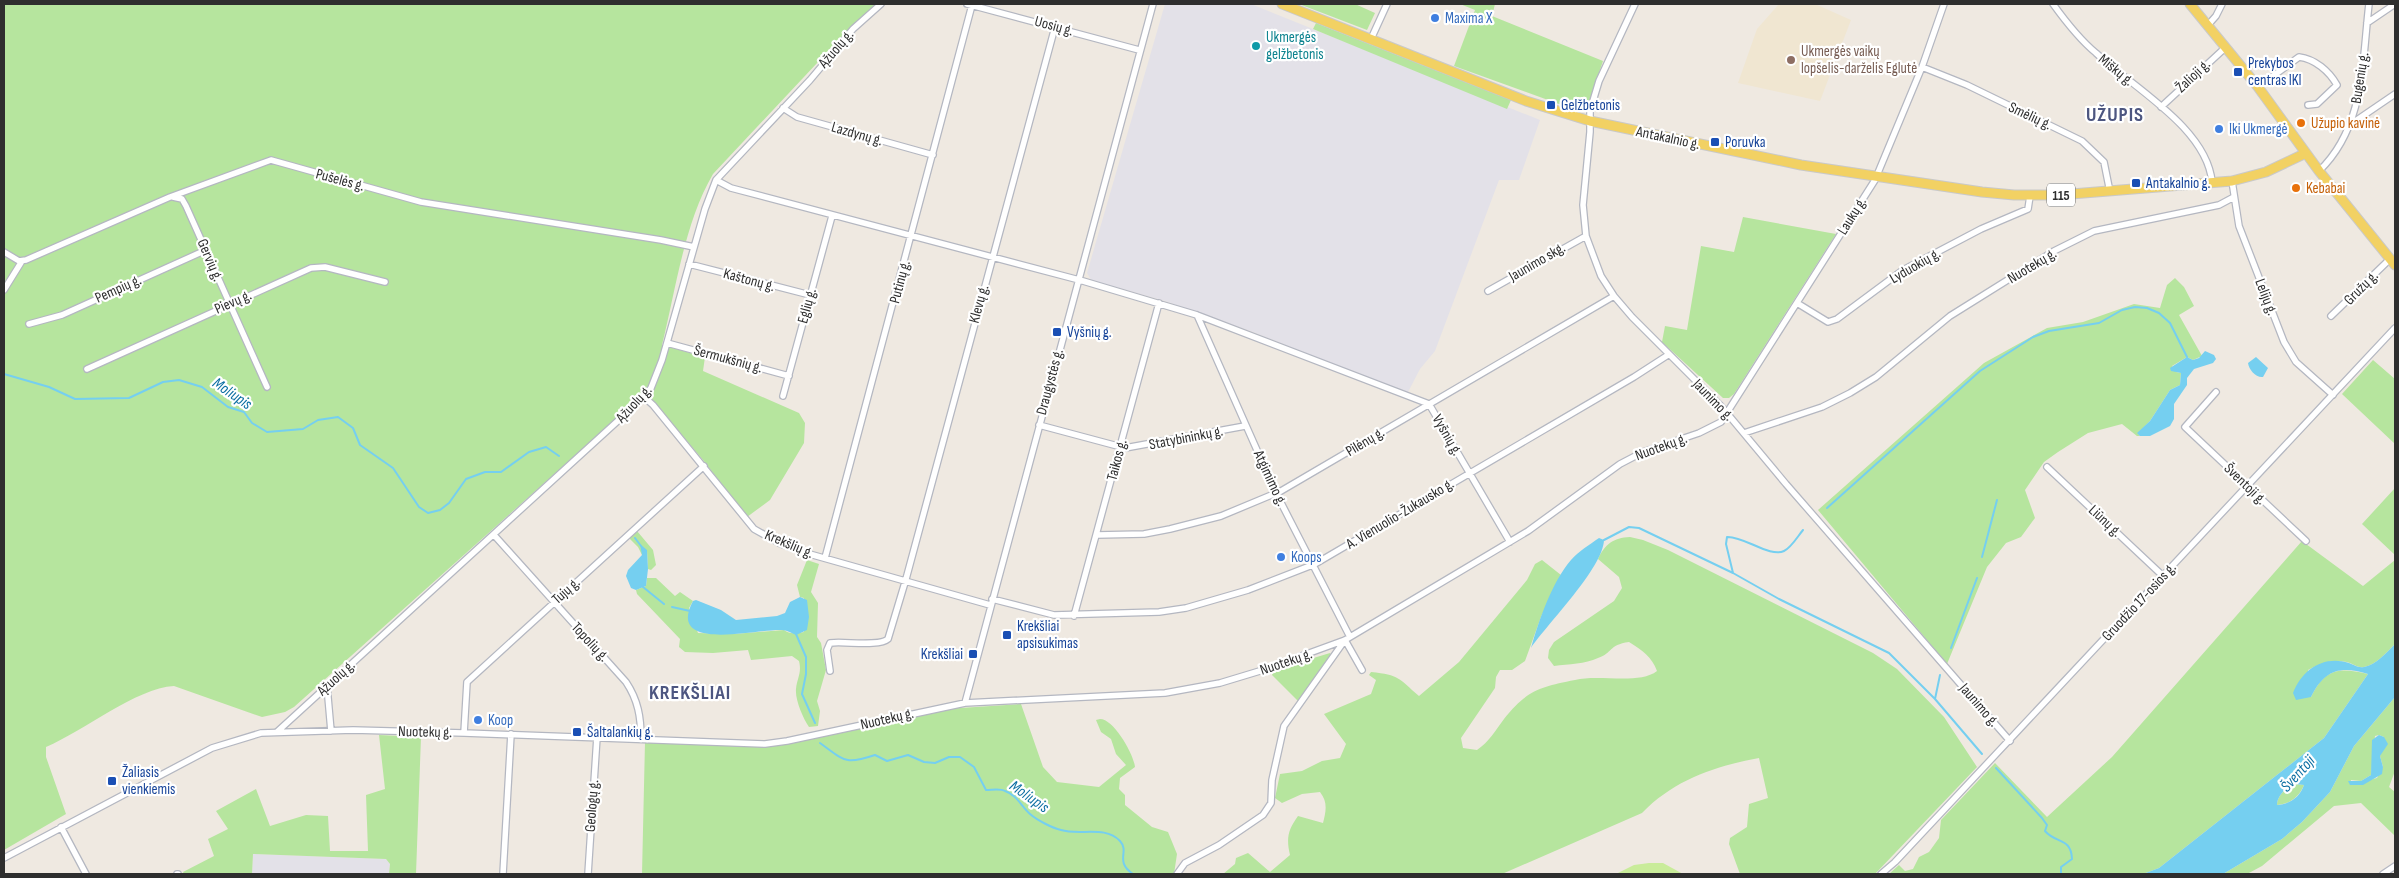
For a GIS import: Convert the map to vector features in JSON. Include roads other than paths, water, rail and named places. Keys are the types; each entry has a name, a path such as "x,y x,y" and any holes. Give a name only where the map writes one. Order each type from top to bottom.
{"main road":[{"name":"Antakalnio g.","path":"1282,4 1538,106 1590,121 1802,165 1982,192 2030,196 2110,192 2232,181 2266,172 2306,153"},
{"path":"2190,4 2258,87 2319,171 2392,262"}],"street":[{"name":"Ąžuolų g.","path":"278,731 644,397 656,380 710,192 716,180 853,29 881,4"},
{"name":"Uosių g.","path":"970,4 1139,50"},
{"name":"Putinų g.","path":"824,558 912,236 970,4"},
{"name":"Draugystės g.","path":"965,703 1139,50 1153,4"},
{"path":"1371,39 1386,4"},
{"name":"Jaunimo g.","path":"1635,4 1599,81 1590,110 1583,188 1586,236 1601,276 1614,296 1668,355 1727,413 2010,741"},
{"name":"Laukų g.","path":"1727,413 1750,373 1797,303 1877,175 1922,67 1944,4"},
{"name":"Miškų g.","path":"2053,4 2069,26 2096,53 2179,123 2200,150 2207,163 2212,182"},
{"path":"2208,25 2216,16 2222,4"},
{"name":"Bugenių g.","path":"2319,171 2334,154 2351,124 2361,87 2369,4"},
{"path":"2367,23 2395,4"},
{"name":"Klevų g.","path":"830,671 827,650 830,643 882,643 888,639 1055,27"},
{"name":"Žalioji g.","path":"2161,107 2226,47"},
{"path":"2258,87 2299,57 2313,61 2329,74 2337,85 2317,104 2308,105"},
{"name":"Smėlių g.","path":"1922,67 1967,85 2082,141 2104,162 2110,192"},
{"path":"2351,124 2395,94"},
{"name":"Lazdynų g.","path":"783,108 797,118 933,155"},
{"name":"Pušelės g.","path":"22,261 170,197 270,160 421,202 661,240 694,247"},
{"name":"Vyšnių g.","path":"716,180 731,188 1159,303 1197,315 1429,404 1510,542"},
{"name":"Lelijų g.","path":"2232,181 2239,226 2287,350 2296,362 2332,395"},
{"name":"Lyduokių g.","path":"1797,303 1828,322 1837,320 1903,270 1981,229 2028,209 2030,196"},
{"name":"Gervių g.","path":"170,197 177,197 186,206 267,387"},
{"name":"Nuotekų g.","path":"1744,433 1813,410 1850,394 1876,377 1950,316 2054,251 2094,232 2219,205 2234,197"},
{"name":"Eglių g.","path":"783,396 832,216"},
{"name":"Jaunimo skg.","path":"1488,291 1586,236"},
{"name":"Pempių g.","path":"29,324 62,315 206,250"},
{"path":"4,252 22,261 4,290"},
{"name":"Gružų g.","path":"2331,316 2392,262"},
{"name":"Kaštonų g.","path":"689,264 810,295"},
{"name":"Pievų g.","path":"87,369 229,303 318,266 385,282"},
{"name":"Pilėnų g.","path":"1097,535 1144,534 1170,529 1221,516 1276,493 1614,296"},
{"name":"Taikos g.","path":"1074,616 1159,303"},
{"name":"Atgimimo g.","path":"1197,315 1276,493 1362,670"},
{"name":"Gruodžio 17-osios g.","path":"1881,874 1896,862 2010,741 2395,328"},
{"name":"Šermukšnių g.","path":"667,343 789,376"},
{"name":"A. Vienuolio-Žukausko g.","path":"991,602 1054,615 1074,616 1159,612 1186,608 1271,582 1312,566 1634,377 1668,355"},
{"name":"Šventoji g.","path":"2216,392 2185,427 2306,541"},
{"name":"Krekšlių g.","path":"644,397 704,466 754,529 781,544 824,558 905,581 991,602"},
{"name":"Nuotekų g.","path":"4,858 212,748 248,736 278,731 510,734 766,744 965,703 1165,692 1220,683 1325,649 1348,638 1510,542 1620,464 1643,452 1712,428 1721,422 1727,413"},
{"name":"Statybininkų g.","path":"1039,425 1120,447 1136,447 1245,426"},
{"name":"Tujų g.","path":"464,733 467,682 704,466"},
{"name":"Liūnų g.","path":"2048,467 2163,576"},
{"name":"Topolių g.","path":"494,535 553,603 608,660 633,692 640,716 641,739"},
{"path":"1177,874 1185,863 1219,846 1263,815 1271,803 1272,780 1284,726 1348,638"},
{"path":"328,686 331,731"},
{"path":"503,874 510,734"},
{"name":"Geologų g.","path":"588,874 597,737"},
{"path":"61,827 86,874"},
{"path":"2384,874 2395,866"}],"water":[{"path":"2205,351 2214,355 2216,359 2213,363 2194,369 2187,378 2187,385 2174,404 2174,419 2170,426 2150,436 2140,436 2137,433 2150,421 2170,390 2180,385 2181,373 2171,371 2170,368 2187,357 2193,360 2199,358"},
{"path":"2256,357 2268,368 2263,377 2255,375 2249,366 2248,363"},
{"path":"1599,538 1604,540 1595,565 1574,595 1531,648 1552,590 1564,569 1584,548"},
{"path":"640,544 647,550 648,569 646,586 636,590 631,588 626,576 628,570 642,555"},
{"path":"800,597 807,600 809,617 807,630 796,635 782,630 719,635 703,633 692,628 688,617 693,601 696,600 721,610 736,620 777,616 785,613 790,602"},
{"name":"Šventoji","path":"2395,644 2395,697 2354,746 2330,792 2302,822 2282,839 2223,874 2143,874 2159,868 2324,738 2368,674 2349,670 2334,672 2327,675 2321,681 2311,697 2296,700 2293,693 2302,677 2308,671 2315,666 2331,661 2349,663 2360,667 2368,666 2377,661","holes":["2295,784 2304,785 2294,799 2277,805 2280,795 2288,787"]},
{"path":"2379,735 2384,737 2388,744 2380,756 2383,767 2382,774 2363,785 2350,785 2348,781 2361,781 2371,775 2372,740"}],"waterway":[{"path":"1827,508 1980,371 2033,337 2049,331 2099,323 2122,310 2135,307 2147,308 2159,313 2170,323 2187,357"},
{"name":"Moliupis","path":"4,374 49,387 75,399 129,398 163,382 179,380 202,387 228,407 244,412 252,423 267,432 303,429 318,420 338,417 353,428 360,445 393,468 419,507 428,513 440,510 449,503 466,479 485,472 501,472 529,452 546,447 559,456"},
{"path":"1982,557 1997,500"},
{"path":"1604,540 1629,527 1639,528 1733,573 1779,599 1889,653 1935,699 1982,754"},
{"path":"1733,573 1726,544 1727,537 1741,540 1772,552 1778,552 1784,551 1789,547 1803,530"},
{"name":"Moliupis","path":"635,538 641,546"},
{"path":"1951,648 1977,578"},
{"name":"Moliupis","path":"643,587 664,604"},
{"name":"Moliupis","path":"672,607 690,611"},
{"name":"Moliupis","path":"796,634 806,657 806,674 802,694 815,723"},
{"path":"1935,699 1940,675"},
{"name":"Moliupis","path":"820,743 840,757 851,760 875,755 887,761 908,755 924,762 935,763 949,757 960,757 974,767 986,790 1001,790 1009,793 1030,814 1045,824 1068,832 1100,832 1114,836 1123,845 1124,865 1133,874"},
{"path":"1996,768 2042,818 2047,825 2045,831 2069,847 2072,859 2061,867 2061,874"}],"place":[{"name":"Maxima X","path":"1435,18"},
{"name":"Ukmergės gelžbetonis","path":"1256,46"},
{"name":"Ukmergės vaikų lopšelis-darželis Eglutė","path":"1791,60"},
{"name":"Prekybos centras IKI","path":"2238,72"},
{"name":"Gelžbetonis","path":"1551,105"},
{"name":"Užupio kavinė","path":"2301,123"},
{"name":"Iki Ukmergė","path":"2219,129"},
{"name":"Poruvka","path":"1715,142"},
{"name":"Antakalnio g.","path":"2136,183"},
{"name":"Kebabai","path":"2296,188"},
{"name":"Vyšnių g.","path":"1057,332"},
{"name":"Koops","path":"1281,557"},
{"name":"Krekšliai apsisukimas","path":"1007,635"},
{"name":"Krekšliai","path":"973,654"},
{"name":"Koop","path":"478,720"},
{"name":"Šaltalankių g.","path":"577,732"},
{"name":"Žaliasis vienkiemis","path":"112,781"}],"district":[{"name":"UŽUPIS","path":"2115,115"},
{"name":"KREKŠLIAI","path":"690,693"}]}
